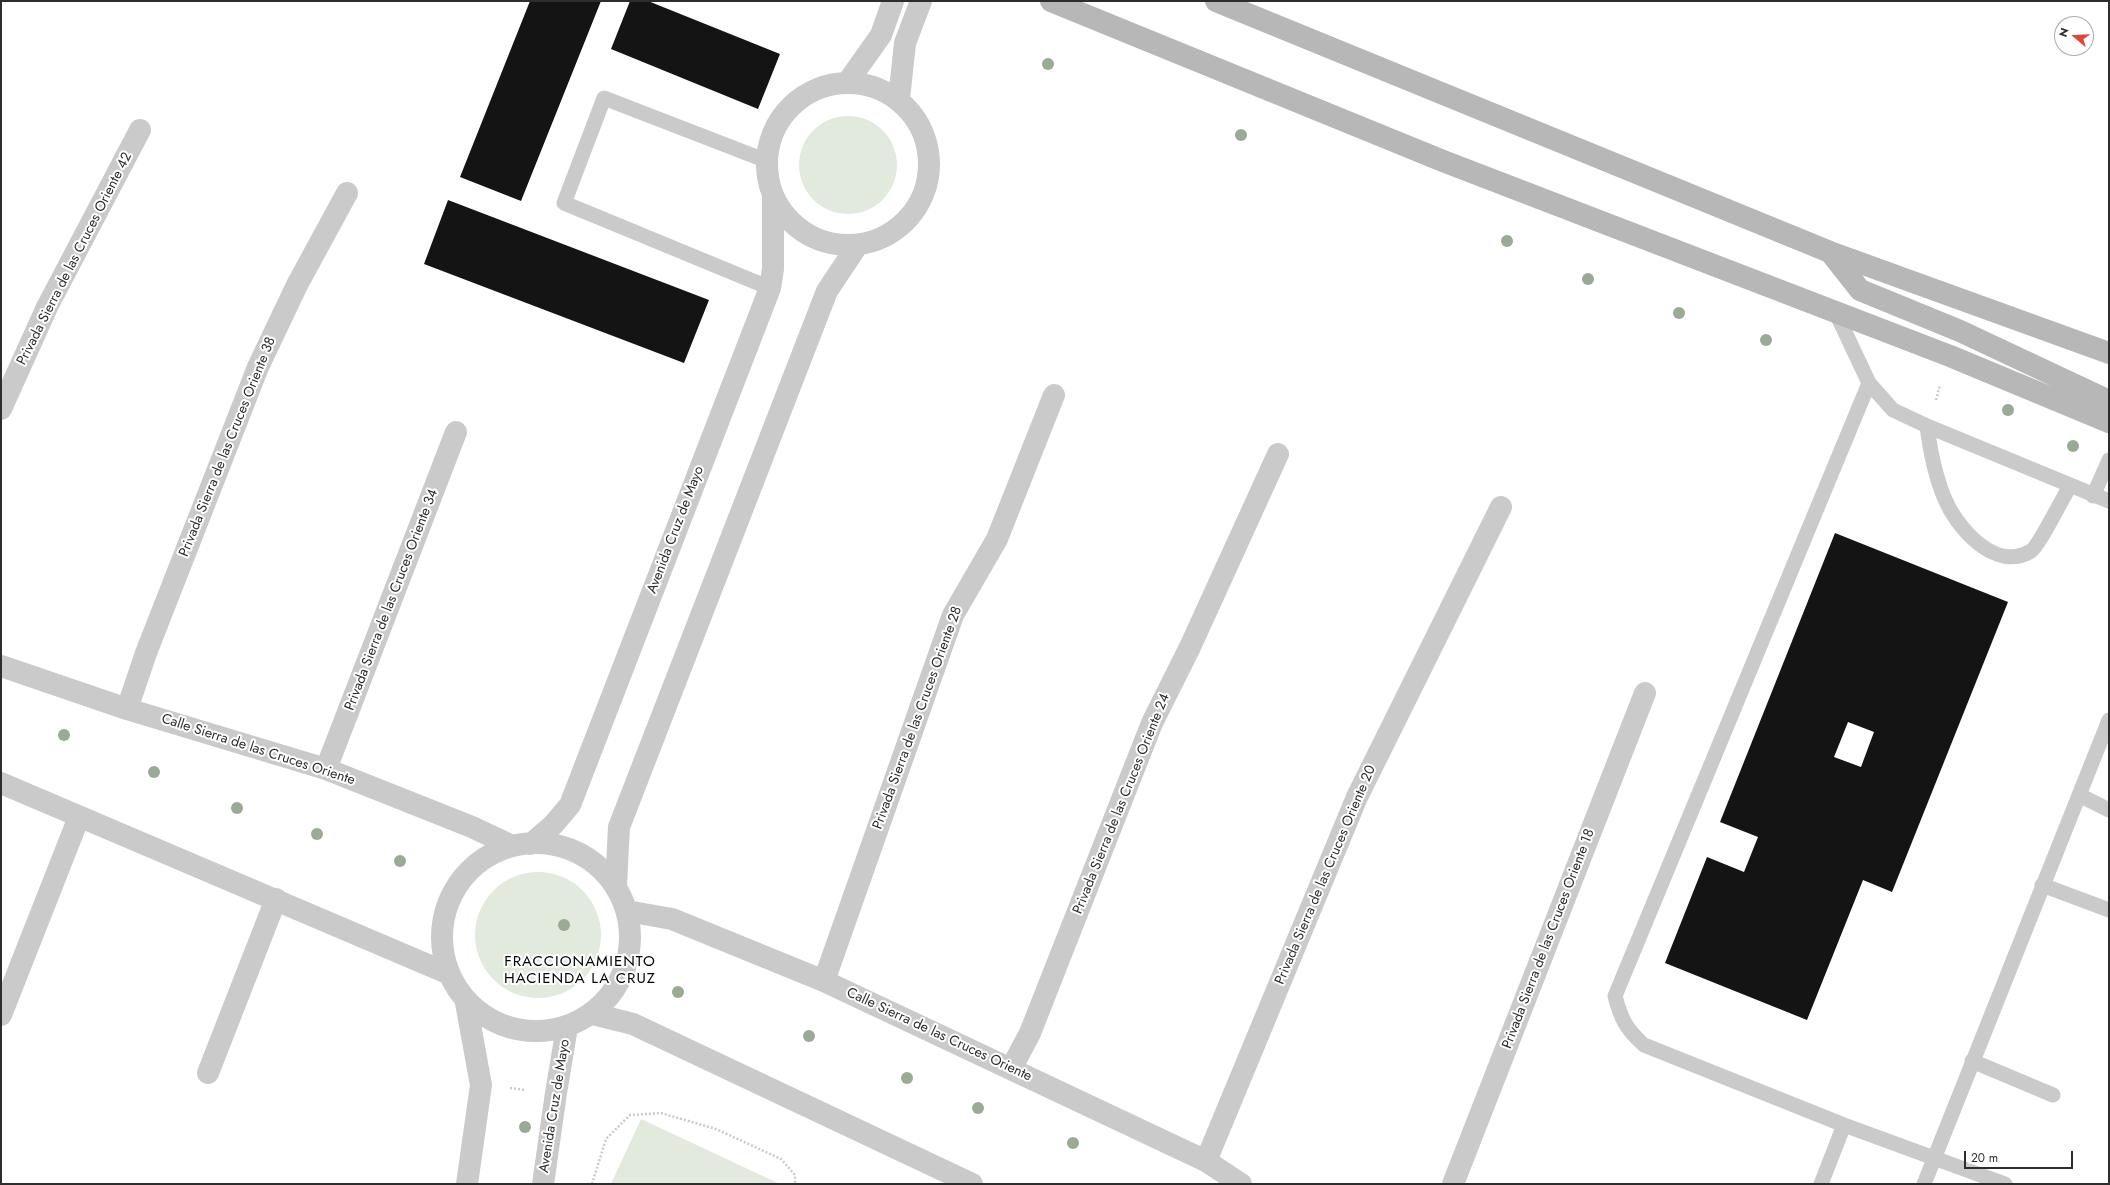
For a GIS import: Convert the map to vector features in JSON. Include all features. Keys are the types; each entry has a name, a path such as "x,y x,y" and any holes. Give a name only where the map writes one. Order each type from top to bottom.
{"main road":[{"path":"1051,1 1443,161 1950,356 2109,422"},
{"path":"1216,1 1830,252 2109,353"},
{"path":"1830,252 1860,290 1960,331 2109,401"}],"street":[{"path":"847,84 881,35 893,1"},
{"path":"898,99 905,43 921,1"},
{"path":"834,83 868,84 898,99 921,125 930,156 927,187 912,216 888,236 857,246 831,245 807,235 787,219 773,197 767,174 767,161 774,130 786,111 803,96 834,83"},
{"name":"Privada Sierra de las Cruces Oriente 42","path":"1,409 47,308 140,130"},
{"name":"Privada Sierra de las Cruces Oriente 38","path":"127,709 146,654 258,367 297,285 347,193"},
{"name":"Avenida Cruz de Mayo","path":"521,845 553,825 570,805 770,288 773,269 773,197"},
{"path":"616,885 619,827 827,291 857,246"},
{"name":"Privada Sierra de las Cruces Oriente 28","path":"824,981 953,615 997,539 1054,395"},
{"name":"Privada Sierra de las Cruces Oriente 34","path":"326,769 456,432"},
{"name":"Privada Sierra de las Cruces Oriente 24","path":"1011,1069 1030,1033 1152,723 1190,647 1278,454"},
{"name":"Privada Sierra de las Cruces Oriente 20","path":"1206,1161 1357,797 1502,507"},
{"name":"Calle Sierra de las Cruces Oriente","path":"1,666 127,709 326,769 521,845"},
{"name":"Privada Sierra de las Cruces Oriente 18","path":"1453,1184 1645,693"},
{"path":"1,783 447,973"},
{"path":"1,1015 79,816"},
{"path":"550,843 587,857 616,885 627,911 631,940 626,968 613,993 593,1014 567,1027 532,1033 496,1025 466,1003 447,973 440,938 445,907 460,879 482,858 521,845 550,843"},
{"path":"208,1073 276,899"},
{"name":"Calle Sierra de las Cruces Oriente","path":"627,911 672,920 824,981 1206,1161 1241,1184"},
{"path":"466,1003 481,1085 467,1184"},
{"path":"593,1014 634,1024 972,1184"},
{"name":"Avenida Cruz de Mayo","path":"543,1184 567,1027"}],"lane":[{"path":"767,161 604,98 564,203 770,288"},
{"path":"1836,313 1869,383 1893,410 1927,426 2093,496 2109,501"},
{"path":"1869,383 1615,996 1622,1019 1632,1035 1644,1045 1844,1125 2005,1184"},
{"path":"1927,426 1931,453 1944,498 1970,538 1990,552 2006,557 2021,555 2033,550 2070,486"},
{"path":"2093,496 2109,460"},
{"path":"1924,1184 2109,720"},
{"path":"2079,795 2109,810"},
{"path":"2042,885 2109,910"},
{"path":"1972,1061 2053,1095"},
{"path":"1821,1184 1844,1125"}],"path":[{"path":"481,1085 556,1093"},
{"path":"592,1184 606,1139 630,1115 661,1113 716,1129 781,1159 796,1175 795,1184"}],"shaded area":[{"path":"848,116 867,120 883,130 893,146 897,165 893,184 883,200 867,210 848,214 829,210 813,200 803,184 799,165 803,146 813,130 829,120"},
{"path":"544,872 568,879 583,890 594,905 600,923 600,947 594,965 583,980 568,991 550,997 532,998 508,991 493,980 482,965 476,947 475,929 482,905 493,890 508,879 526,873"},
{"path":"641,1119 780,1184 611,1184"}],"building":[{"path":"530,1 601,1 521,201 460,177"},
{"path":"630,1 648,1 780,54 758,109 611,49"},
{"path":"448,200 709,300 684,363 424,264"},
{"path":"1835,533 2008,602 1892,892 1863,880 1807,1020 1665,963 1707,857 1744,872 1758,837 1720,822","holes":["1848,722 1874,732 1861,767 1834,757"]}],"district":[{"name":"FRACCIONAMIENTO HACIENDA LA CRUZ","path":"580,970"}]}
